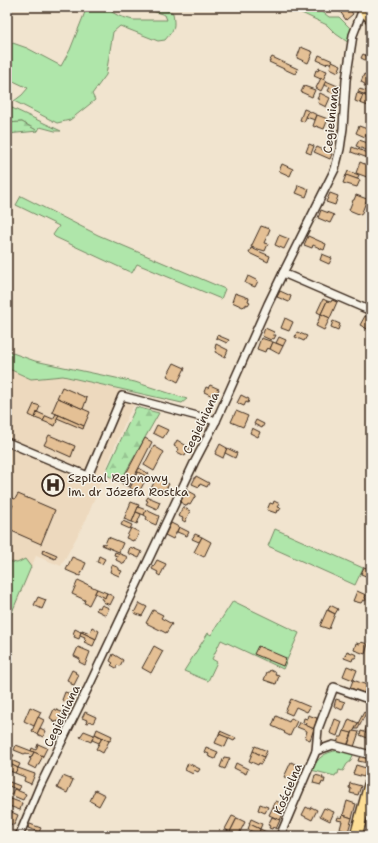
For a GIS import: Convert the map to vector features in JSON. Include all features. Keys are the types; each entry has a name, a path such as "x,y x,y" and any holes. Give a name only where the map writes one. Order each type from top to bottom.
{"main road":[{"path":"363,8 371,18"},
{"path":"356,836 371,781"}],"street":[{"name":"Cegielniana","path":"19,836 40,786 92,681 194,463 216,421 283,272 332,175 337,162 343,128 346,80 353,35 363,8"},
{"path":"283,272 371,311"},
{"path":"7,442 88,476 122,396 216,421"},
{"name":"Kościelna","path":"280,836 316,751 318,730 334,687 371,700"},
{"path":"316,751 333,745 371,755"}],"shaded area":[{"name":"Szpital Rejonowy im. dr Józefa Rostka","path":"7,368 31,379 63,376 110,387 132,394 136,402 128,415 87,518 61,566 36,556 7,624"}],"green space":[{"path":"87,7 95,7 104,11 110,11 119,16 133,20 167,20 165,15 140,7 160,7 173,13 174,28 165,40 158,41 120,26 113,32 106,75 92,94 95,100 70,120 57,123 14,101 28,88 7,78 7,41 27,48 61,66 70,50"},
{"path":"289,7 316,7 329,17 339,17 351,29 349,43 336,34 327,25"},
{"path":"7,105 61,131 40,127 38,131 22,122 7,123"},
{"path":"22,122 38,131 7,134 7,123"},
{"path":"21,196 98,235 225,289 221,299 137,264 132,273 55,237 53,235 59,226 16,205"},
{"path":"7,351 35,361 135,382 187,399 182,403 63,376 31,379 7,368"},
{"path":"136,407 159,413 120,482 105,474"},
{"path":"275,529 363,568 355,585 268,546"},
{"path":"25,559 31,567 7,624 7,561 17,563"},
{"path":"233,601 299,633 283,669 221,640 212,659 217,662 208,681 184,671 208,633 211,635"},
{"path":"339,750 354,752 351,761 347,764 343,771 339,770 338,774 335,776 311,770 322,756"}],"building":[{"path":"337,7 350,7 353,14 346,20"},
{"path":"301,47 313,52 308,63 297,58"},
{"path":"363,54 371,58 371,63 361,58"},
{"path":"319,55 333,61 331,64 328,62 326,64 317,60"},
{"path":"272,57 298,69 295,74 269,62"},
{"path":"332,61 341,65 338,72 330,68"},
{"path":"319,68 327,71 323,80 314,76 316,70 318,71"},
{"path":"364,74 371,77 371,85 369,85 369,87 364,86 365,84 361,82"},
{"path":"321,78 326,81 321,91 316,88"},
{"path":"326,81 340,87 337,95 328,91 330,87 324,85"},
{"path":"304,86 315,90 312,97 301,92"},
{"path":"359,89 370,92 369,96 358,92"},
{"path":"320,93 330,98 326,107 318,103 319,99 317,99"},
{"path":"357,93 363,95 360,103 355,101"},
{"path":"363,95 371,98 371,107 360,103"},
{"path":"304,109 309,111 304,122 300,120"},
{"path":"309,111 317,115 315,120 306,117"},
{"path":"317,115 328,119 324,129 313,126"},
{"path":"359,126 370,130 365,137 356,133"},
{"path":"359,140 371,144 371,152 356,146"},
{"path":"309,144 314,146 311,154 306,152"},
{"path":"317,147 332,154 330,159 314,152"},
{"path":"352,147 371,154 371,159 351,152"},
{"path":"360,162 371,167 367,177 356,173"},
{"path":"282,164 293,169 290,176 279,171"},
{"path":"348,171 359,175 357,179 346,176"},
{"path":"346,175 360,180 357,187 343,183"},
{"path":"298,185 309,189 306,197 296,193"},
{"path":"330,193 338,196 335,205 326,202"},
{"path":"356,195 367,199 361,215 349,210"},
{"path":"321,210 334,215 330,223 318,218"},
{"path":"261,226 270,229 264,243 268,244 265,251 251,247"},
{"path":"279,235 289,239 284,249 275,245"},
{"path":"308,236 326,244 324,250 313,245 312,248 304,245"},
{"path":"251,248 270,256 268,262 249,253"},
{"path":"322,254 332,258 329,264 320,260"},
{"path":"248,276 258,281 255,287 245,283"},
{"path":"280,291 291,296 289,302 277,297"},
{"path":"235,293 249,298 248,301 250,302 248,305 246,304 246,306 243,307 232,302"},
{"path":"323,299 327,301 321,314 317,312"},
{"path":"332,300 337,302 330,318 321,314 327,301 331,302"},
{"path":"321,314 330,318 324,330 316,326"},
{"path":"365,316 371,318 371,331 360,325"},
{"path":"285,318 293,322 289,331 281,328"},
{"path":"333,321 340,324 338,330 331,327"},
{"path":"265,328 274,332 273,335 276,335 274,339 272,338 271,340 262,336"},
{"path":"297,332 307,336 304,341 295,337"},
{"path":"217,335 229,340 227,343 216,338"},
{"path":"279,337 286,340 283,346 276,343"},
{"path":"261,338 273,342 270,349 267,348 265,352 257,349"},
{"path":"273,342 283,346 279,354 270,349"},
{"path":"216,344 228,350 225,357 215,352"},
{"path":"174,363 185,368 178,382 167,376"},
{"path":"210,385 219,389 215,397 204,392 206,387 208,388"},
{"path":"62,387 87,398 83,409 57,398"},
{"path":"241,395 249,399 248,403 246,402 244,406 237,403"},
{"path":"58,398 90,412 84,426 52,412"},
{"path":"34,404 40,406 35,418 29,415"},
{"path":"236,411 248,416 243,427 231,422"},
{"path":"37,412 46,416 43,421 35,418"},
{"path":"56,414 59,415 55,426 43,421 46,416 53,419"},
{"path":"59,415 84,426 83,429 57,418"},
{"path":"256,420 264,424 262,428 254,424"},
{"path":"157,425 168,430 163,438 153,433"},
{"path":"252,428 260,432 258,437 250,433"},
{"path":"49,435 75,446 71,457 44,445"},
{"path":"145,438 152,442 129,487 121,483"},
{"path":"177,440 190,448 185,456 177,452 179,449 174,446"},
{"path":"220,444 227,448 223,458 215,454"},
{"path":"154,446 164,452 154,471 144,465"},
{"path":"227,448 237,453 235,458 225,453"},
{"path":"139,468 149,474 147,477 137,472"},
{"path":"138,472 147,477 139,492 130,488"},
{"path":"196,476 209,483 207,487 200,484 199,487 192,484"},
{"path":"156,478 169,484 165,491 158,488 156,494 150,491"},
{"path":"187,490 196,495 190,505 188,504 187,506 180,502"},
{"path":"18,494 55,510 41,544 7,529 7,518 13,505 10,504 12,498 15,499"},
{"path":"148,497 160,502 157,509 146,504"},
{"path":"274,501 280,504 278,507 281,508 279,511 277,510 276,513 267,510 270,503 273,504"},
{"path":"131,502 139,505 132,522 124,519"},
{"path":"138,507 146,510 144,515 136,512"},
{"path":"183,507 190,511 185,522 182,520 183,518 178,516"},
{"path":"146,510 159,516 156,525 146,519 147,517 144,515"},
{"path":"136,512 141,514 137,524 132,522"},
{"path":"123,521 132,525 130,529 121,525"},
{"path":"171,523 179,527 173,539 165,535"},
{"path":"179,527 189,532 187,536 177,532"},
{"path":"131,528 139,532 136,540 133,541 126,538"},
{"path":"195,534 202,537 199,542 192,539"},
{"path":"108,537 123,543 119,552 102,545 103,543 105,544"},
{"path":"202,537 211,542 204,557 194,552"},
{"path":"130,547 142,552 139,558 128,553"},
{"path":"43,549 57,555 55,559 42,553"},
{"path":"115,552 128,557 124,564 116,560 117,556 114,555"},
{"path":"99,556 105,559 102,564 97,562"},
{"path":"72,557 86,563 80,576 66,570"},
{"path":"157,560 166,564 160,576 157,574 158,572 152,569"},
{"path":"112,565 122,571 119,576 110,572"},
{"path":"364,567 371,570 368,577 361,574"},
{"path":"78,580 97,589 89,605 84,603 85,600 72,594"},
{"path":"97,589 107,593 105,598 95,593"},
{"path":"357,591 366,595 365,601 363,600 361,603 353,601"},
{"path":"107,593 114,597 110,605 103,602 104,600 101,599 102,596 105,598"},
{"path":"38,597 46,600 42,609 34,605"},
{"path":"139,603 147,607 142,616 134,613"},
{"path":"102,605 109,608 106,615 96,610"},
{"path":"330,605 338,609 335,614 328,610"},
{"path":"153,610 163,615 161,618 172,624 166,633 146,623"},
{"path":"327,610 335,614 329,629 320,626"},
{"path":"92,627 99,631 96,639 81,632 82,630 90,633"},
{"path":"75,629 81,632 79,639 74,637 75,635 73,634"},
{"path":"81,632 96,639 93,646 84,642 86,640 84,639 85,637 80,635"},
{"path":"361,642 368,644 365,654 354,650 356,643 360,644"},
{"path":"154,646 163,651 151,673 142,668"},
{"path":"258,646 286,658 283,666 254,654"},
{"path":"78,647 90,652 85,665 79,662 80,659 74,656"},
{"path":"347,651 357,655 352,661 344,658"},
{"path":"113,654 123,660 120,666 117,665 116,668 111,665 113,663 110,661"},
{"path":"347,666 357,670 353,680 343,676"},
{"path":"72,670 79,675 74,685 67,680"},
{"path":"270,670 276,673 275,675 279,676 276,684 264,680 267,672"},
{"path":"353,680 367,685 364,693 350,688"},
{"path":"65,692 74,695 70,704 62,700"},
{"path":"291,699 310,707 307,712 296,707 292,715 285,712"},
{"path":"336,699 345,702 342,710 334,706"},
{"path":"30,707 41,712 34,726 24,721"},
{"path":"54,709 64,713 59,722 56,721 55,723 50,718"},
{"path":"85,712 96,717 93,723 89,721 88,723 86,722 87,720 82,718"},
{"path":"364,712 366,713 358,729 355,729"},
{"path":"371,712 371,733 365,731"},
{"path":"308,715 317,718 314,729 305,725 306,723 303,722 304,718 307,719"},
{"path":"276,716 289,722 291,718 297,721 290,736 272,726"},
{"path":"38,717 44,720 37,734 32,731"},
{"path":"335,719 342,722 337,736 330,733"},
{"path":"349,719 358,723 352,734 344,731"},
{"path":"299,722 314,729 310,740 305,738 307,731 297,727"},
{"path":"40,728 46,731 43,737 37,734"},
{"path":"97,729 112,736 110,741 95,734"},
{"path":"84,731 94,735 91,742 80,737"},
{"path":"220,731 236,738 234,741 219,734"},
{"path":"344,731 352,733 347,746 337,743 339,737 342,737"},
{"path":"353,731 359,732 354,747 348,745"},
{"path":"361,731 371,734 371,738 370,739 360,735"},
{"path":"95,734 102,738 99,743 92,740"},
{"path":"219,734 229,738 225,747 215,743"},
{"path":"102,738 109,741 103,753 96,749"},
{"path":"38,744 47,748 43,756 31,751 32,748 36,750"},
{"path":"16,745 34,752 32,756 14,750"},
{"path":"255,746 267,751 264,757 253,751"},
{"path":"206,747 218,752 215,759 208,756 209,754 204,752"},
{"path":"253,751 264,757 261,764 259,763 258,765 249,761"},
{"path":"7,752 14,755 9,764 7,763"},
{"path":"34,752 43,756 36,769 28,765 31,759 29,758 31,758"},
{"path":"360,755 369,758 368,763 358,761"},
{"path":"224,757 230,758 225,769 220,767"},
{"path":"11,760 20,764 18,768 9,764"},
{"path":"291,762 301,767 294,781 284,777"},
{"path":"188,763 200,769 198,772 194,770 193,774 185,770"},
{"path":"236,763 248,769 246,774 234,768"},
{"path":"10,764 18,768 15,773 7,770"},
{"path":"356,765 366,768 364,777 353,774"},
{"path":"18,768 35,774 31,784 24,781 25,777 15,773"},
{"path":"315,775 323,777 322,779 325,779 324,783 322,782 321,785 313,783"},
{"path":"63,776 73,780 67,793 57,788"},
{"path":"7,781 20,786 18,790 7,785"},
{"path":"350,783 361,786 358,795 350,793"},
{"path":"14,789 26,794 23,800 11,795"},
{"path":"95,790 105,795 99,806 90,801"},
{"path":"8,798 22,803 20,810 9,806 10,802 7,801"},
{"path":"276,801 287,806 284,812 273,807"},
{"path":"347,801 356,804 352,818 343,815"},
{"path":"260,804 268,807 265,813 258,810"},
{"path":"273,807 284,812 280,820 269,815"},
{"path":"306,807 310,809 311,807 317,810 312,820 302,815"},
{"path":"324,808 334,812 330,821 320,816"},
{"path":"9,811 18,815 14,825 7,823"},
{"path":"343,815 352,818 348,832 340,829 342,821 337,820 338,817 342,818"},
{"path":"232,816 237,818 230,832 225,829"},
{"path":"272,817 280,820 276,829 273,827 272,829 269,828 270,826 268,825"},
{"path":"237,818 245,822 238,836 230,832"},
{"path":"251,819 262,824 260,829 249,824"},
{"path":"30,824 41,828 39,832 28,828"},
{"path":"250,824 260,829 259,834 248,829"},
{"path":"260,829 273,835 273,836 259,835"}],"place":[{"name":"Szpital Rejonowy im. dr Józefa Rostka","path":"53,485"}]}
